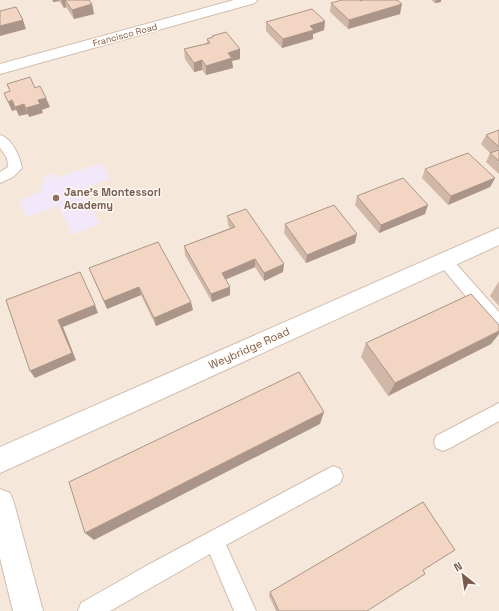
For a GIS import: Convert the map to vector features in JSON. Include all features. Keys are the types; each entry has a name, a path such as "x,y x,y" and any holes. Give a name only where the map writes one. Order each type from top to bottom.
{"street":[{"name":"Francisco Road","path":"0,69 250,0"},
{"name":"Weybridge Road","path":"0,460 499,236"},
{"path":"0,503 28,611"}],"lane":[{"path":"0,139 13,157 15,168 0,178"},
{"path":"445,261 499,324"},
{"path":"443,442 499,412"},
{"path":"89,611 153,572 333,476"},
{"path":"214,540 245,611"}],"shaded area":[{"path":"0,0 499,0 499,611 0,611"},
{"name":"Jane's Montessori Academy","path":"101,163 110,179 87,187 90,195 86,196 100,224 72,235 59,206 27,217 20,200 43,191 40,184 46,182 43,177 54,173 57,178"}],"building":[{"path":"65,0 89,0 92,4 72,10"},
{"path":"342,0 397,0 402,4 349,20 331,3"},
{"path":"16,7 23,20 0,26 0,11"},
{"path":"312,9 325,21 310,26 314,30 283,39 266,22"},
{"path":"226,32 240,49 228,53 232,58 206,66 202,60 194,63 184,49 210,43 207,39"},
{"path":"30,77 35,88 40,86 46,98 38,100 40,104 26,108 24,104 15,107 12,100 8,102 4,93 10,91 7,84"},
{"path":"499,130 499,147 486,135"},
{"path":"499,150 499,161 490,153"},
{"path":"468,153 495,178 451,196 425,169"},
{"path":"403,178 428,205 381,225 357,196"},
{"path":"334,205 357,234 307,255 285,224"},
{"path":"246,209 284,264 264,273 255,259 222,273 230,287 211,294 184,246 235,227 227,216"},
{"path":"158,242 191,302 154,318 139,287 104,301 89,268"},
{"path":"80,272 95,305 58,320 72,353 30,371 6,300"},
{"path":"471,294 499,325 499,331 395,383 366,343"},
{"path":"299,372 324,412 85,533 69,482"},
{"path":"423,502 455,550 423,570 425,574 367,611 279,611 270,592"}],"place":[{"name":"Jane's Montessori Academy","path":"56,198"}]}
